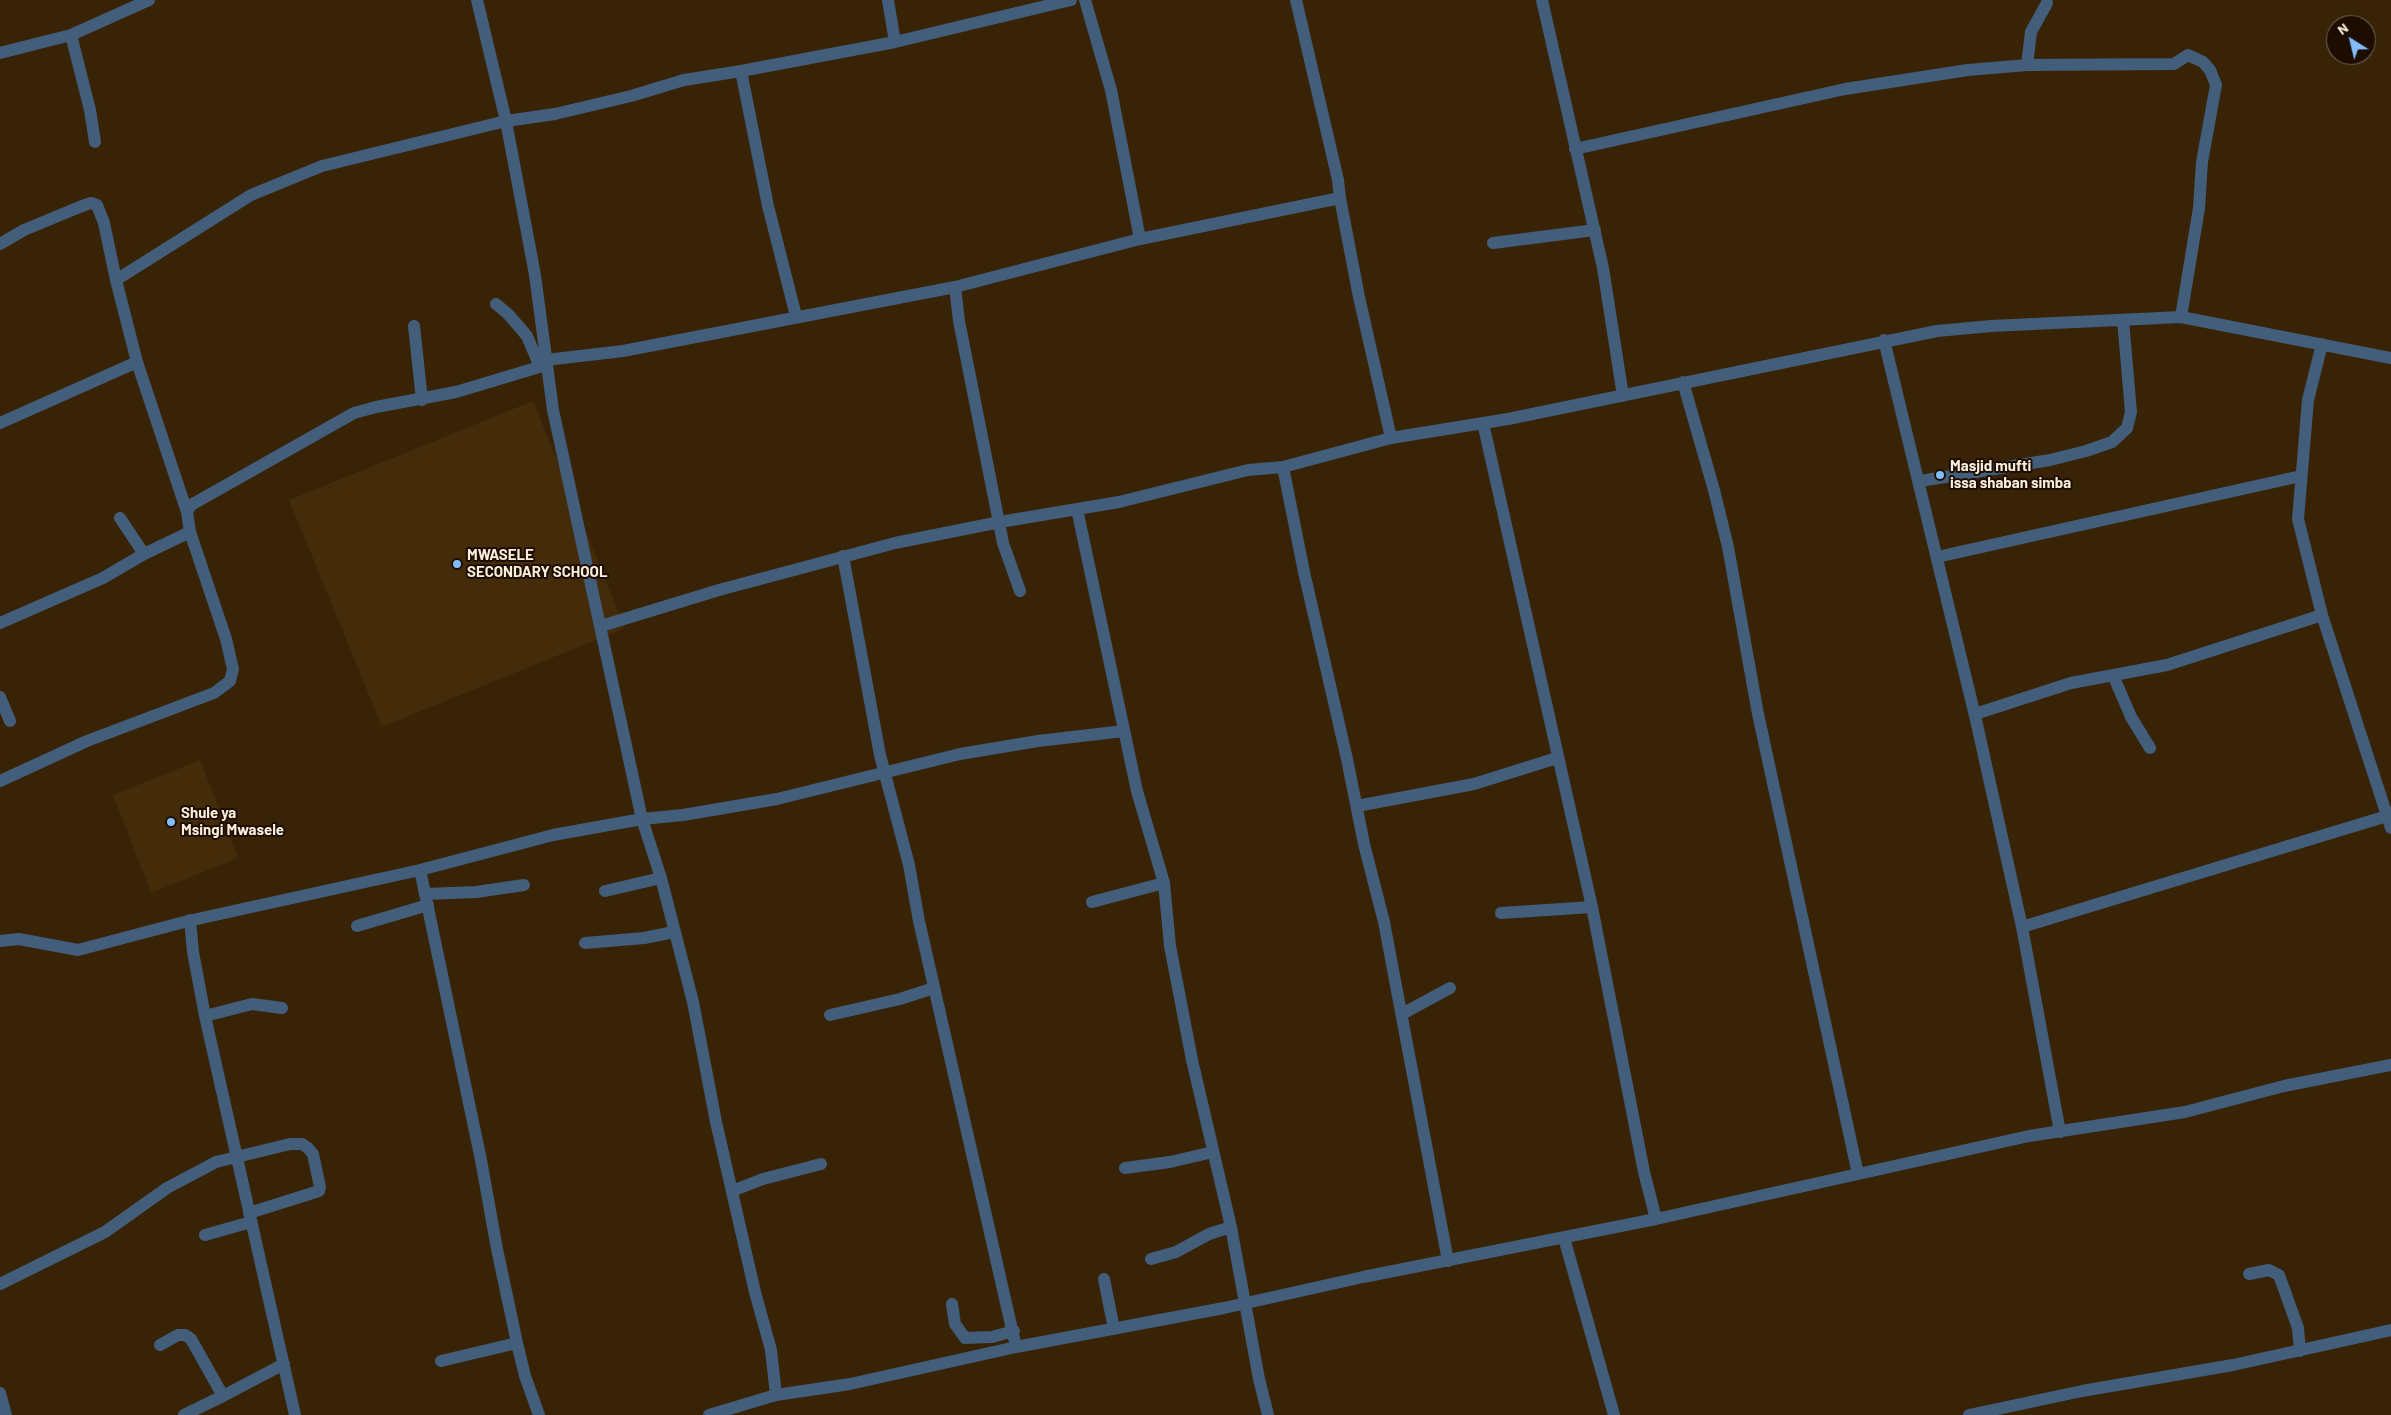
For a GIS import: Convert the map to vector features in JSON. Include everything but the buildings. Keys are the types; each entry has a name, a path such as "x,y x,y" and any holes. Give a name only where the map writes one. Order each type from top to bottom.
{"street":[{"path":"0,53 71,35 149,0"},
{"path":"477,0 506,121 535,276 544,364 553,410 642,819 661,878 693,1002 732,1191 755,1292 771,1350 776,1395"},
{"path":"888,0 895,42"},
{"path":"116,280 250,195 303,173 360,156 506,121 555,114 615,100 684,80 895,42 1070,0"},
{"path":"1085,0 1111,90 1140,239"},
{"path":"1296,0 1338,180 1340,198 1391,438"},
{"path":"1542,0 1603,268 1624,396"},
{"path":"2027,65 2031,32 2047,3"},
{"path":"71,35 88,102 95,142"},
{"path":"1575,150 1845,89 1968,70 2027,65 2174,64 2188,55 2203,62 2210,70 2216,85 2202,162 2199,208 2181,317"},
{"path":"741,71 768,206 796,316"},
{"path":"187,512 190,505 340,419 376,407 422,400 456,392 544,364 623,351 796,316 955,287 1140,239 1340,198"},
{"path":"0,244 24,230 91,203 97,205 104,223 137,362 187,512 190,532 226,639 233,669 230,681 214,692 87,741 0,781"},
{"path":"1493,243 1595,230"},
{"path":"955,287 959,321 979,430 1003,543 1020,591"},
{"path":"496,304 519,325 544,364"},
{"path":"601,626 719,590 843,556 1000,522 1118,502 1248,470 1283,467 1391,438 1483,423 1624,396 1884,340 1937,331 1990,326 2181,317 2391,358"},
{"path":"1920,481 2050,460 2112,442 2128,428 2131,412 2123,320"},
{"path":"414,326 422,400"},
{"path":"1884,340 1920,481 1975,714 2022,927 2060,1132"},
{"path":"2022,927 2389,822 2322,615 2298,520 2308,400 2322,344"},
{"path":"0,423 137,362"},
{"path":"1682,382 1714,490 1728,547 1758,714 1858,1174"},
{"path":"1483,423 1592,907 1644,1172 1656,1219"},
{"path":"1283,467 1304,572 1402,1014 1448,1261"},
{"path":"1937,557 2301,476"},
{"path":"1077,509 1137,791 1164,883 1170,946 1192,1060 1231,1227 1244,1303 1268,1415"},
{"path":"120,518 144,554"},
{"path":"3,619 62,597 103,578 144,554 190,532"},
{"path":"843,556 884,772 909,865 919,921 993,1253 1014,1331 1016,1347"},
{"path":"1975,714 2035,693 2168,664 2322,615"},
{"path":"2113,675 2131,717 2150,748"},
{"path":"0,697 10,721"},
{"path":"0,941 18,939 78,950 190,920 420,870 552,835 642,819 683,815 777,799 960,754 1038,741 1124,731"},
{"path":"1357,806 1474,784 1557,758"},
{"path":"420,870 517,1343 525,1376 538,1415"},
{"path":"605,891 661,878"},
{"path":"1092,902 1164,883"},
{"path":"356,926 426,899 524,885"},
{"path":"1501,913 1592,907"},
{"path":"190,920 193,952 205,1016 295,1415"},
{"path":"585,943 644,938 674,932"},
{"path":"830,1015 900,999 934,988"},
{"path":"1402,1014 1450,988"},
{"path":"205,1016 252,1004 282,1008"},
{"path":"712,1415 776,1395 850,1384 1016,1347 1244,1303 1656,1219 1923,1158 2060,1132 2185,1112 2284,1086 2391,1064"},
{"path":"0,1284 84,1244 132,1215 167,1188 202,1169 236,1156 290,1144 302,1144 313,1154 320,1187 316,1193 206,1234"},
{"path":"1125,1168 1170,1162 1214,1152"},
{"path":"732,1191 763,1179 821,1164"},
{"path":"1151,1259 1176,1252 1209,1234 1231,1227"},
{"path":"1564,1238 1614,1415"},
{"path":"2249,1274 2269,1270 2279,1275 2298,1328 2300,1351"},
{"path":"1104,1279 1114,1329"},
{"path":"952,1304 954,1324 965,1338 992,1337 1014,1331"},
{"path":"1969,1415 2300,1351 2391,1330"},
{"path":"160,1345 178,1334 185,1335 191,1339 223,1396"},
{"path":"441,1361 517,1343"},
{"path":"184,1415 284,1364"},
{"path":"0,1393 6,1415"}],"shaded area":[{"name":"MWASELE SECONDARY SCHOOL","path":"533,401 625,628 382,727 289,500"},
{"path":"200,760 238,858 151,893 113,795"}],"place":[{"name":"Masjid mufti issa shaban simba","path":"1940,475"},
{"name":"MWASELE SECONDARY SCHOOL","path":"457,564"},
{"name":"Shule ya Msingi Mwasele","path":"171,822"}]}
